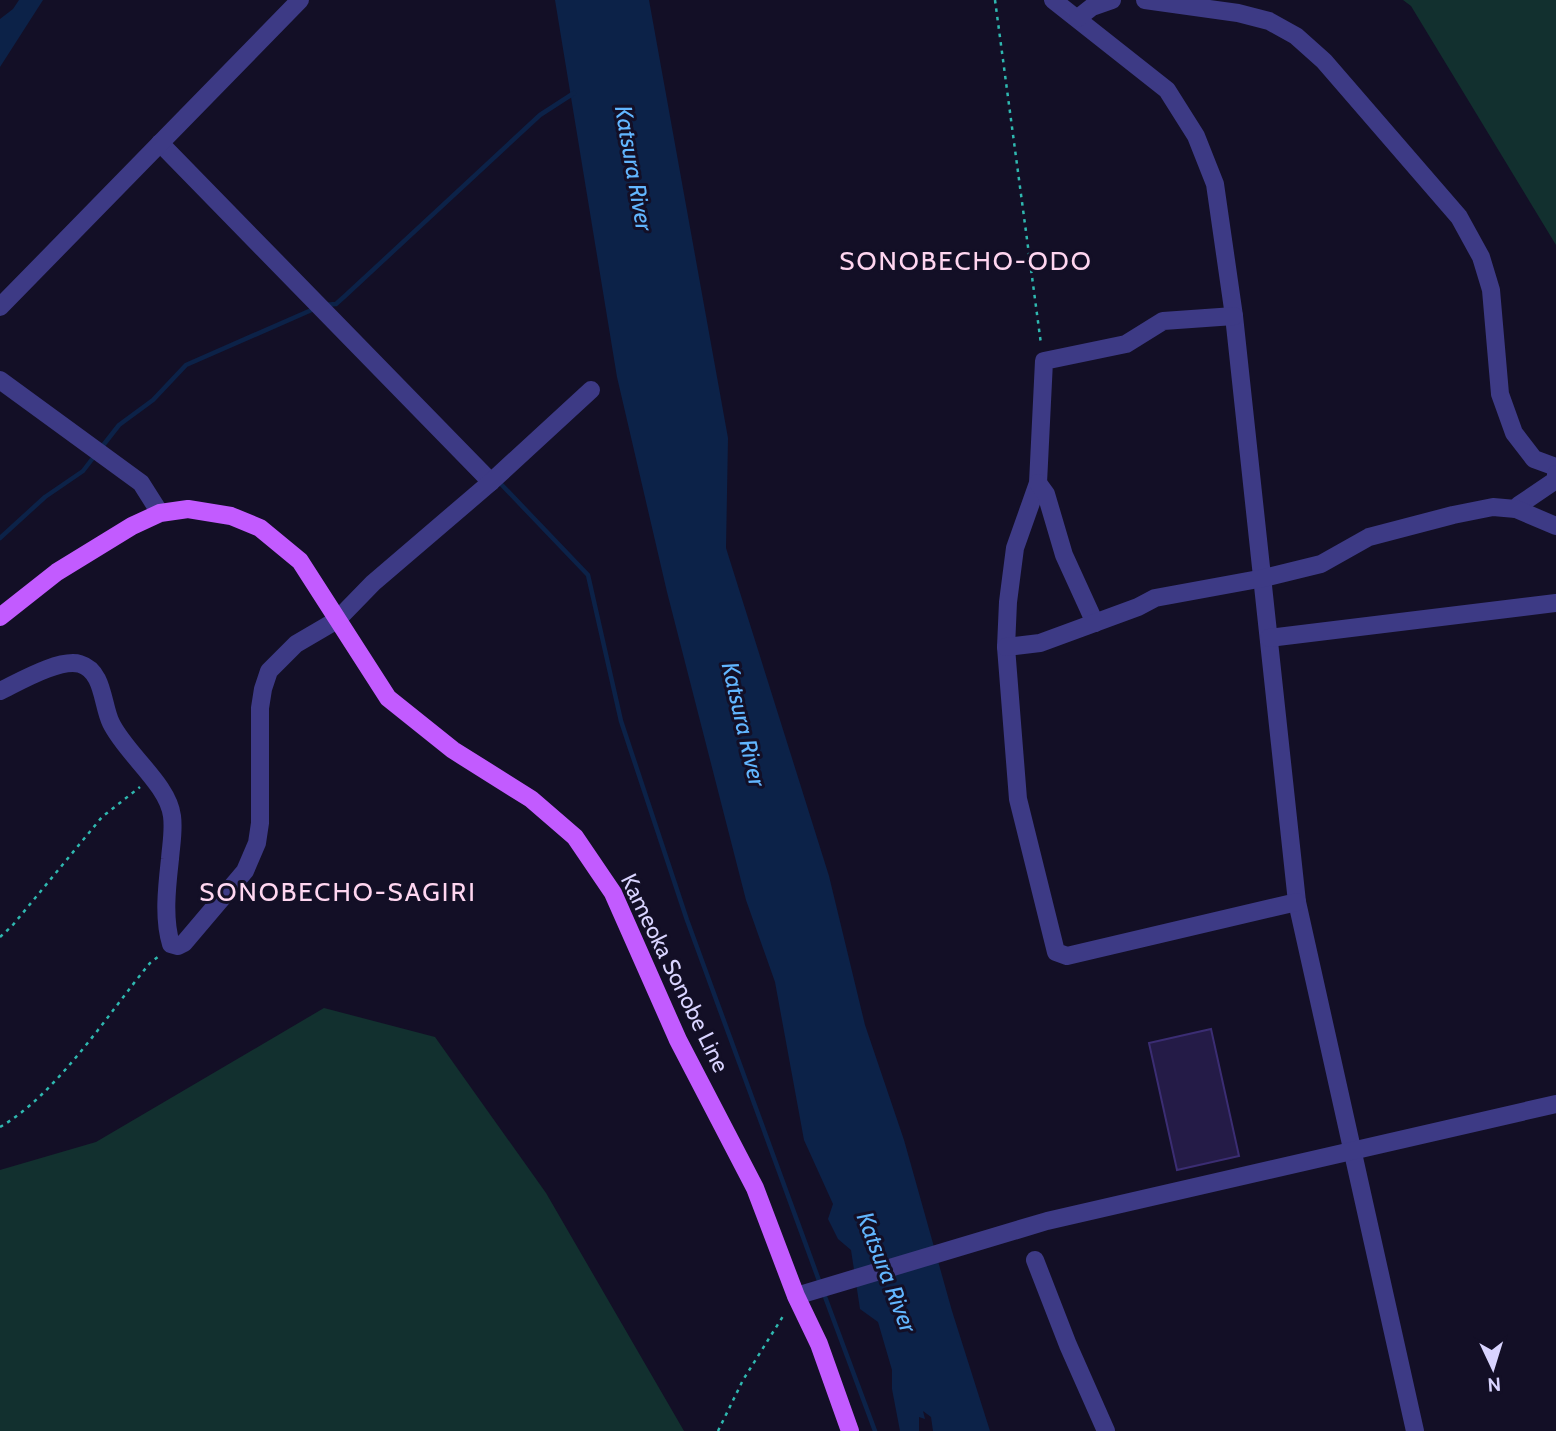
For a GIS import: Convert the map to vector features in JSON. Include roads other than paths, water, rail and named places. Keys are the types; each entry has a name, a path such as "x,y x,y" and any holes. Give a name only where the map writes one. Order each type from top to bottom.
{"main road":[{"name":"Kameoka Sonobe Line","path":"0,617 57,572 132,526 160,513 188,509 231,516 260,528 300,561 388,698 453,750 531,799 575,836 613,893 678,1040 755,1188 800,1295 850,1431"}],"street":[{"path":"0,307 300,0"},
{"path":"1053,0 1167,90 1196,136 1215,184 1234,316 1264,578 1297,902 1415,1431"},
{"path":"1078,18 1092,7 1112,0"},
{"path":"1145,0 1238,13 1269,21 1296,36 1324,61 1459,217 1481,257 1491,290 1500,394 1514,433 1534,459 1556,467"},
{"path":"160,143 491,482"},
{"path":"1234,316 1163,321 1126,344 1044,361 1038,483 1015,548 1008,602 1006,647 1017,799 1056,952 1067,956 1297,902"},
{"path":"0,380 141,483 160,513"},
{"path":"0,691 61,665 78,663 89,668 97,679 110,722 126,748 168,802 173,829 167,881 167,932 171,944 178,946 184,943 245,871 257,843 260,823 260,708 269,671 296,644 337,620 373,583 491,482 591,390"},
{"path":"1516,509 1556,481 1556,474"},
{"path":"1038,483 1046,494 1064,555 1095,623"},
{"path":"1006,647 1040,643 1139,607 1155,598 1264,578 1321,564 1369,537 1453,514 1493,507 1516,509 1556,526"},
{"path":"1269,638 1556,603"},
{"path":"800,1295 1048,1222 1556,1104"},
{"path":"1035,1260 1068,1345 1106,1431"}],"water":[{"path":"19,0 43,0 0,67 0,19 13,9"},
{"name":"Katsura River","path":"555,0 649,0 728,438 726,548 829,876 865,1025 904,1140 952,1311 990,1431 933,1431 931,1417 923,1411 925,1419 919,1417 919,1431 900,1431 892,1389 892,1370 878,1322 860,1309 851,1250 838,1239 828,1219 833,1204 804,1140 775,982 746,900 667,592 617,377"}],"waterway":[{"path":"324,305 336,304 540,115 574,93"},
{"path":"101,448 119,425 153,400 186,365 316,308"},
{"path":"0,538 45,497 83,471 96,454"},
{"path":"500,483 588,575 621,721 687,920 821,1286"},
{"path":"824,1294 875,1431"}],"district":[{"name":"SONOBECHO-ODO","path":"966,261"},
{"name":"SONOBECHO-SAGIRI","path":"338,892"}]}
